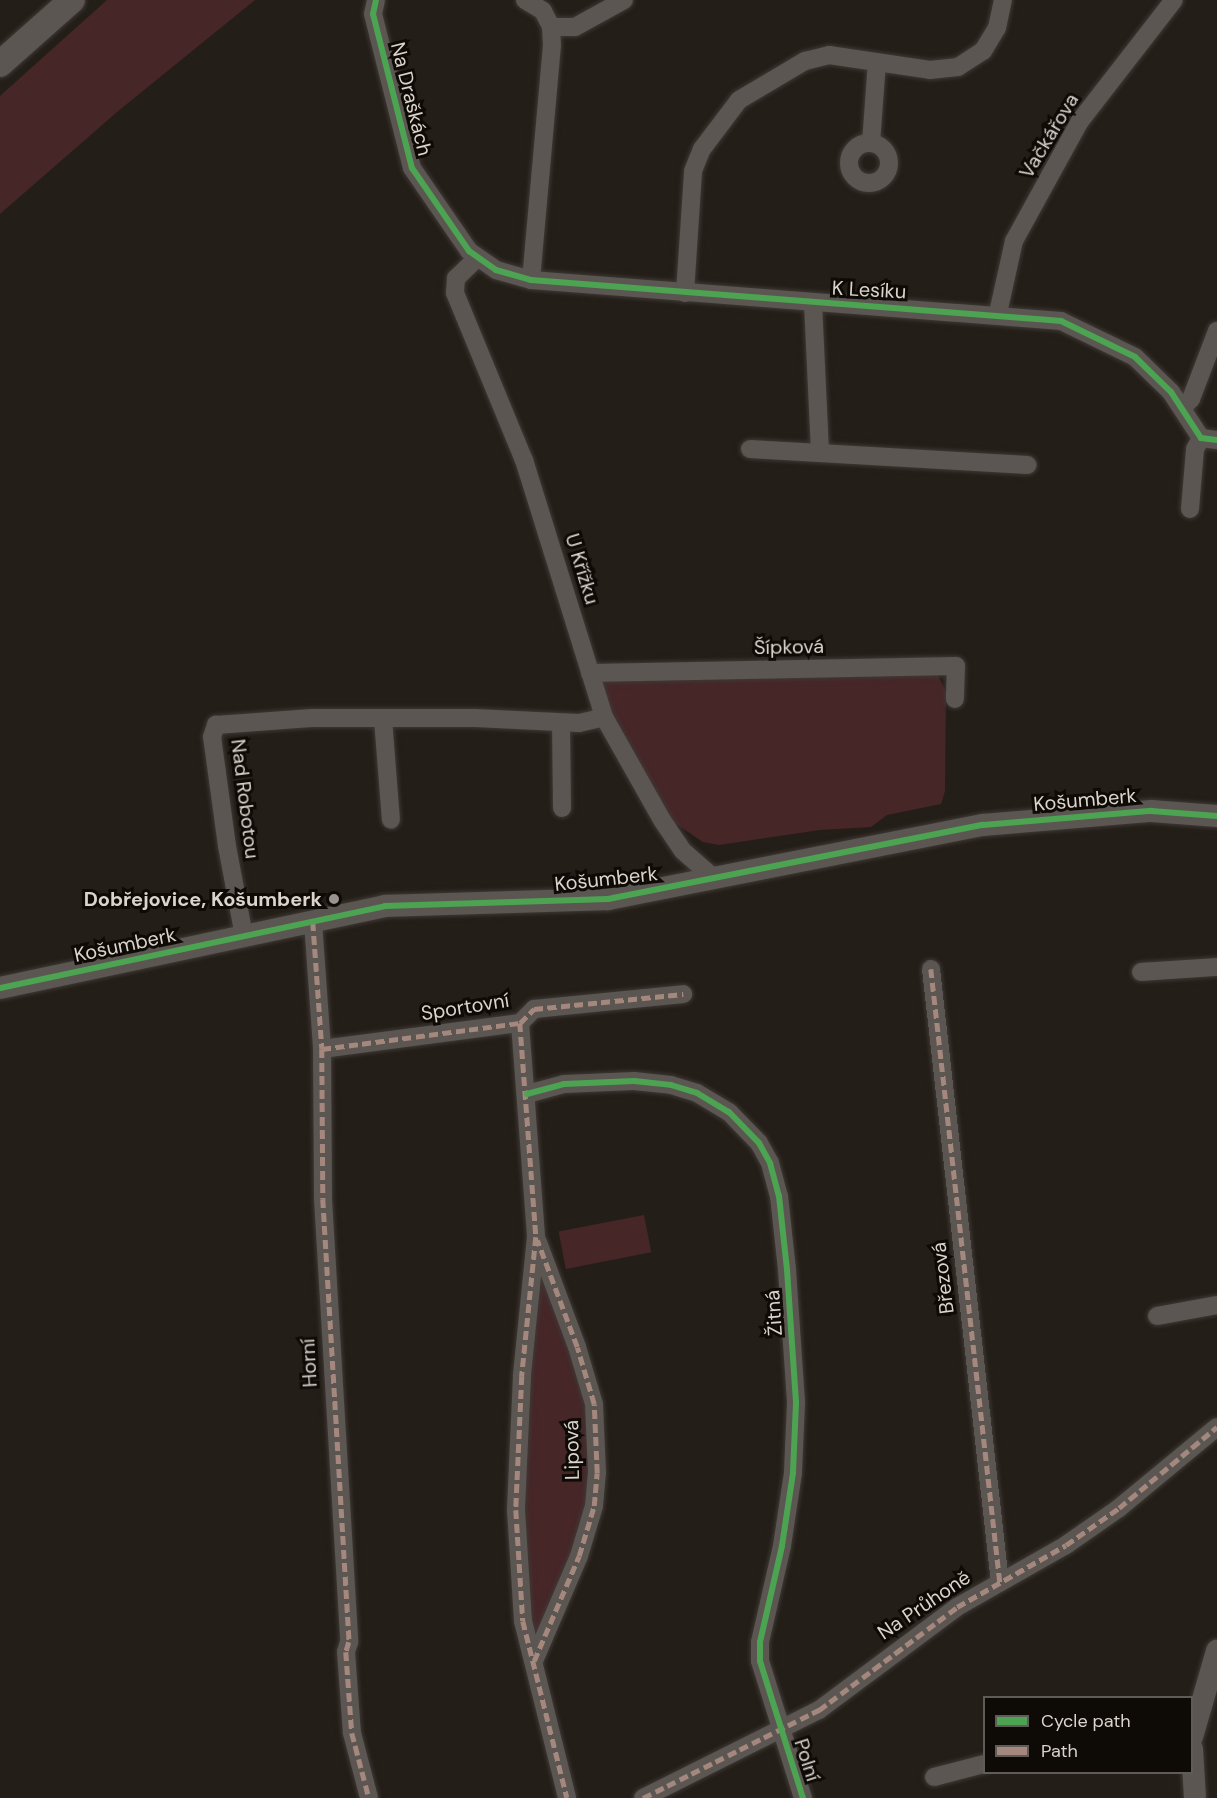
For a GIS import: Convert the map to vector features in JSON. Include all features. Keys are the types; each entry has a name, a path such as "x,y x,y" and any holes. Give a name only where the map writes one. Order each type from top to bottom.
{"main road":[{"path":"0,64 72,0"}],"street":[{"name":"Na Draškách","path":"376,0 373,14 412,168 476,259"},
{"path":"525,0 543,11 551,27 531,280"},
{"path":"551,27 575,27 624,0"},
{"path":"685,293 693,171 702,149 739,100 805,61 829,55 930,70 958,67 983,51 997,28 1003,0"},
{"name":"Vačkářova","path":"998,313 1014,242 1080,122 1174,0"},
{"path":"871,143 877,63"},
{"name":"K Lesíku","path":"476,259 531,280 813,303 998,313 1061,321 1082,328 1135,357 1183,407 1209,439"},
{"name":"U Křížku","path":"476,259 456,278 455,293 518,442 604,717 662,820 683,851 715,879"},
{"path":"813,303 820,452"},
{"path":"1183,407 1191,399 1217,331"},
{"path":"1190,509 1195,449 1209,439"},
{"path":"750,449 1028,465"},
{"name":"Šípková","path":"590,673 956,666 955,699"},
{"name":"Nad Robotou","path":"244,936 222,813 212,737 216,725 312,718 475,718 561,723 604,717"},
{"path":"383,719 391,820"},
{"path":"561,723 562,808"},
{"name":"Košumberk","path":"0,988 244,936 406,905 608,899 982,825 1151,811 1217,816"},
{"name":"Horní","path":"313,922 322,1049 324,1200 349,1642 346,1652 352,1733 369,1798"},
{"path":"1141,972 1217,967"},
{"name":"Březová","path":"931,969 1000,1582"},
{"name":"Sportovní","path":"322,1049 520,1023 534,1009 683,994"},
{"name":"Lipová","path":"520,1023 536,1238 522,1376 516,1510 523,1621 567,1798"},
{"name":"Žitná","path":"527,1094 564,1084 634,1080 671,1085 697,1093 729,1112 759,1143 770,1163 779,1196 787,1270 796,1403 793,1473 782,1546 760,1652 781,1731"},
{"name":"Lipová","path":"534,1661 579,1556 594,1506 597,1473 594,1404 578,1347 536,1238"},
{"path":"1157,1316 1217,1305"},
{"name":"Na Průhoně","path":"643,1798 819,1710 957,1606 1066,1545 1119,1508 1217,1427"},
{"path":"1194,1714 1217,1651"},
{"name":"Polní","path":"781,1731 803,1798"},
{"path":"934,1777 983,1764"},
{"path":"1193,1774 1195,1798"}],"shaded area":[{"path":"107,0 255,0 117,112 0,214 0,96"},
{"path":"934,667 946,692 945,791 941,804 887,815 871,827 820,830 719,845 703,842 676,824 662,820 590,673"},
{"path":"644,1215 651,1252 566,1269 559,1232"},
{"path":"536,1237 594,1404 594,1506 534,1661 516,1510"}],"marked path":[{"path":"313,922 322,1049 323,1199 349,1642 346,1652 352,1733 369,1798"},
{"path":"931,969 1000,1582"},
{"path":"322,1049 520,1023 534,1009 683,994"},
{"path":"520,1023 536,1237 522,1376 516,1510 523,1621 567,1798"},
{"path":"534,1661 579,1556 594,1506 597,1473 594,1404 577,1347 537,1240"},
{"path":"643,1798 819,1710 957,1607 1066,1545 1119,1508 1217,1427"}],"cycle path":[{"path":"376,0 373,14 412,168 469,251 496,270 531,280 1061,321 1135,357 1171,392 1201,438 1217,440"},
{"path":"0,988 385,906 608,899 983,825 1151,811 1217,816"},
{"path":"527,1094 564,1084 634,1081 671,1085 697,1093 729,1112 759,1143 770,1163 779,1196 787,1270 796,1403 793,1473 782,1546 760,1642 760,1661 803,1798"}],"place":[{"name":"Dobřejovice, Košumberk","path":"334,899"}]}
